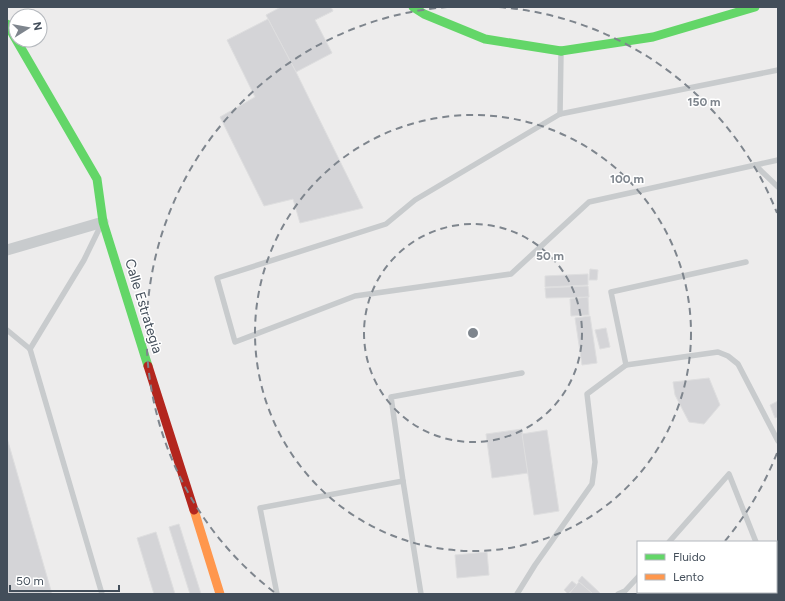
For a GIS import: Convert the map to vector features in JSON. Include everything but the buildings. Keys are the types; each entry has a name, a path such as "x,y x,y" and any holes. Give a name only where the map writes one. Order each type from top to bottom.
{"main road":[{"path":"413,7 424,14 485,39 561,51 653,37 755,7"},
{"name":"Calle Estrategia","path":"7,24 96,179 103,222 220,594"}],"street":[{"path":"7,250 103,222"}],"lane":[{"path":"560,114 561,51"},
{"path":"778,70 560,114 415,200 386,224 217,278 235,342 355,296 512,274 589,202 778,160"},
{"path":"755,165 778,187"},
{"path":"30,349 84,260 103,222"},
{"path":"626,365 611,292 746,262"},
{"path":"7,330 30,349 102,594"},
{"path":"517,594 535,565 592,484 595,462 587,394 626,365 718,352 728,356 738,364 778,441"},
{"path":"421,594 391,397 522,373"},
{"path":"670,541 729,474 756,541"},
{"path":"277,594 260,508 403,481"},
{"path":"618,594 625,591 637,578"}],"traffic: fast":[{"path":"413,7 424,14 485,39 561,51"},
{"path":"561,51 653,37 755,7"},
{"path":"7,24 97,179 103,222 148,366"}],"traffic: slow":[{"path":"194,510 220,594"}],"traffic: jam":[{"path":"148,366 194,510"}]}
